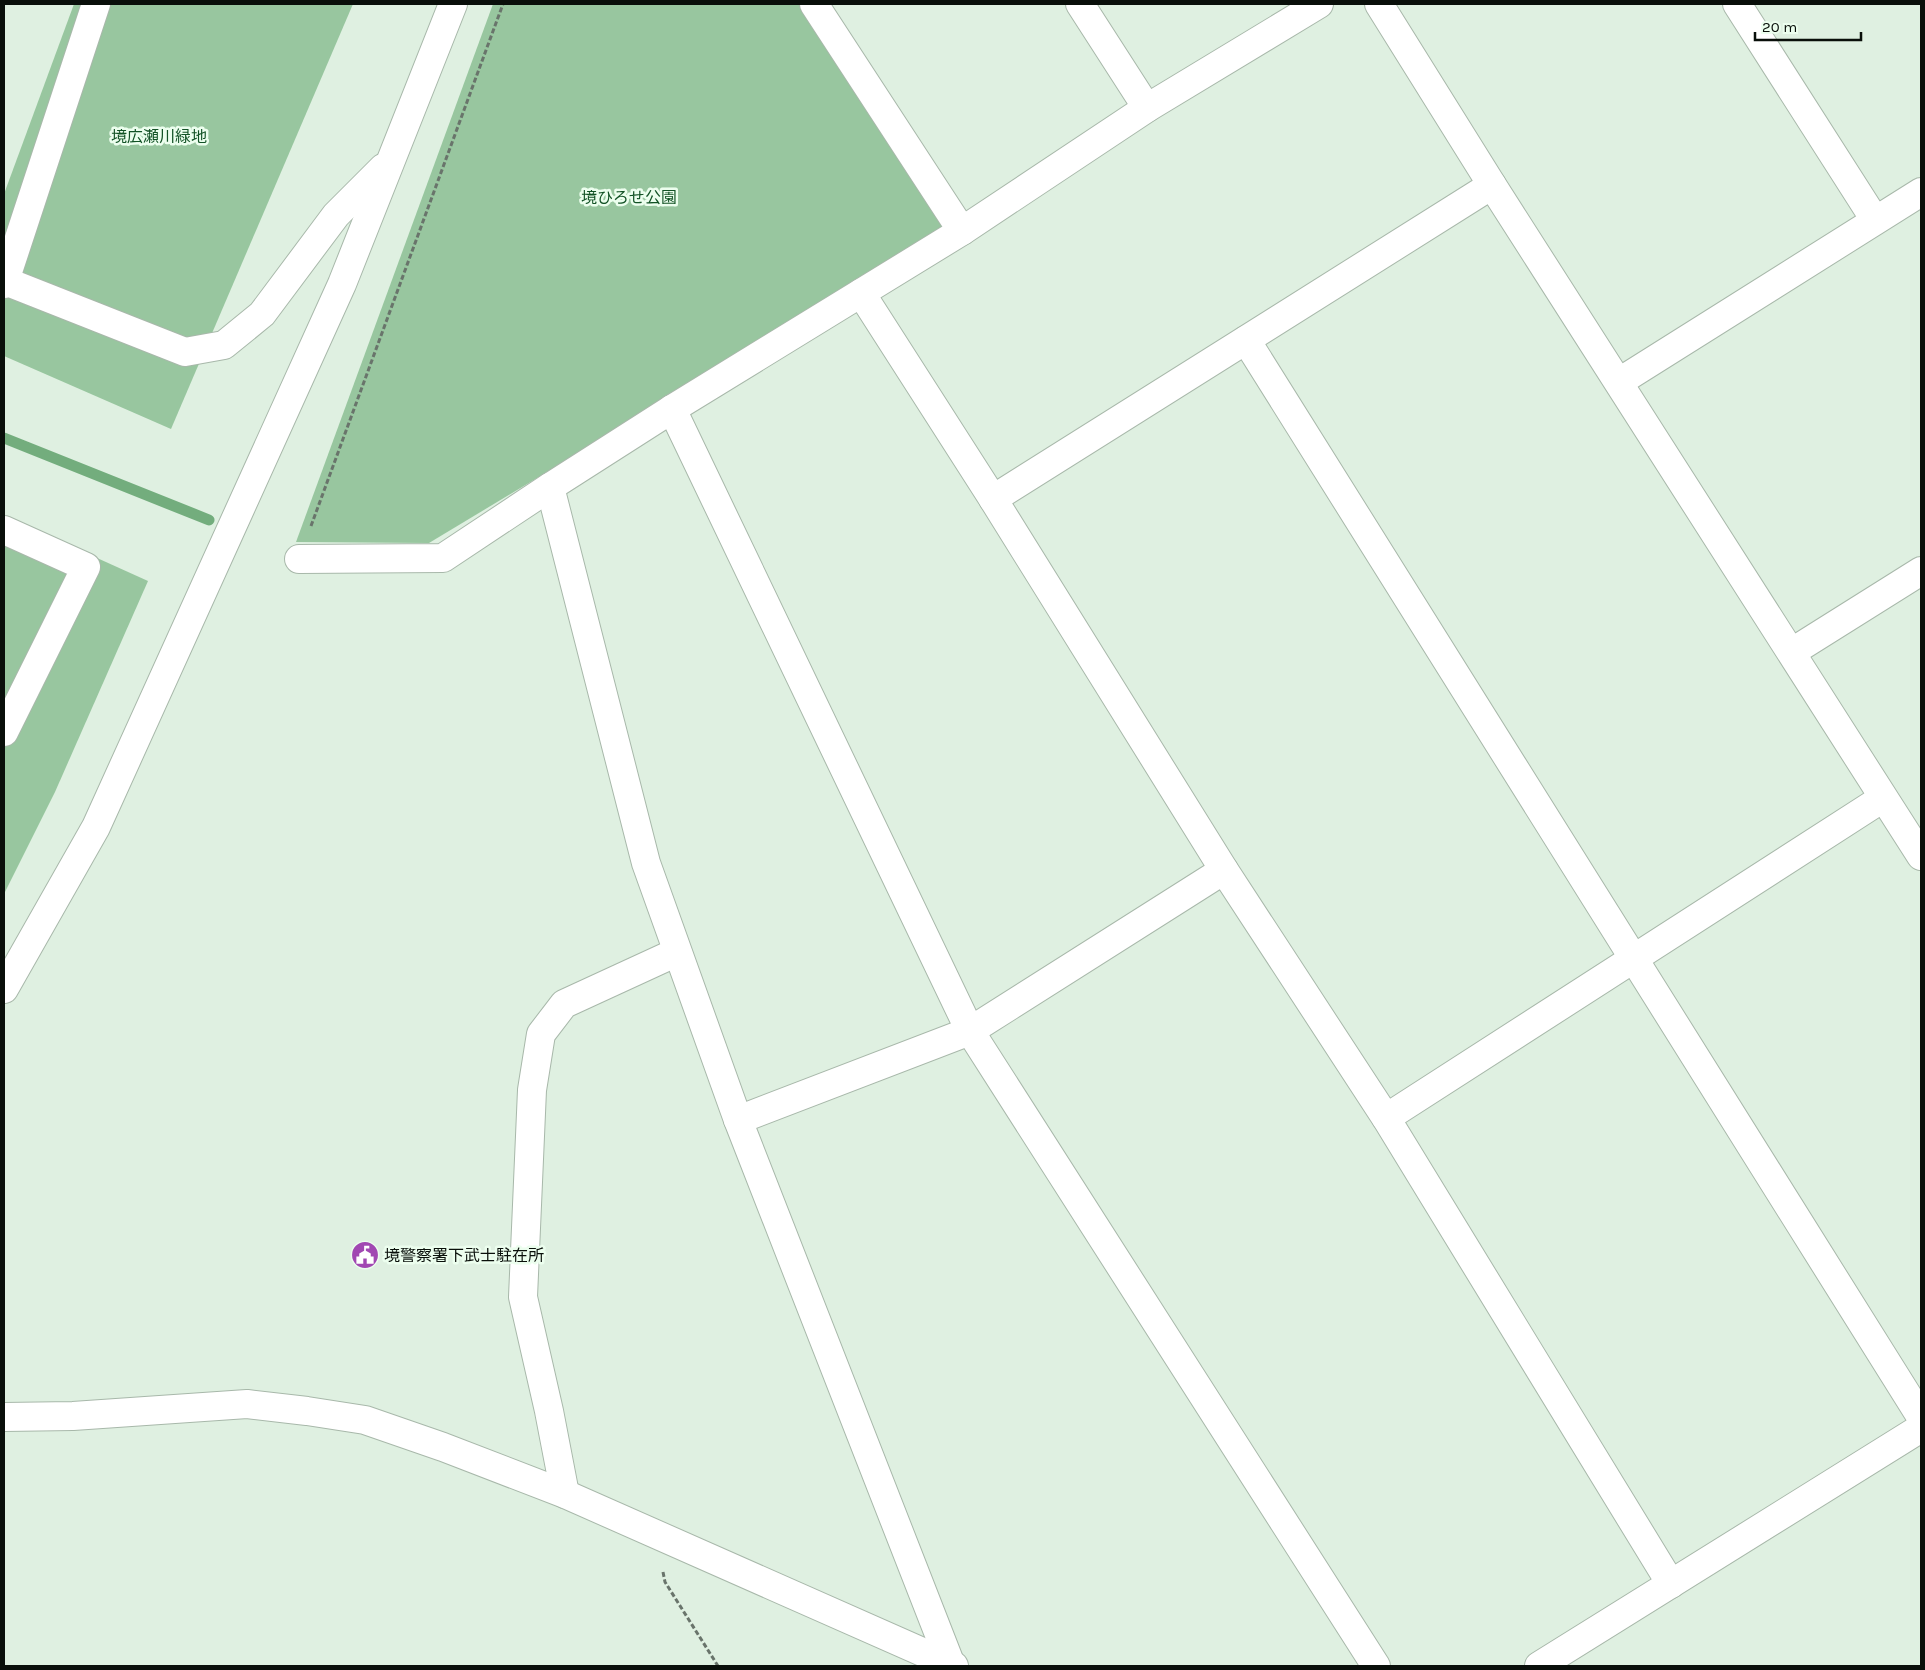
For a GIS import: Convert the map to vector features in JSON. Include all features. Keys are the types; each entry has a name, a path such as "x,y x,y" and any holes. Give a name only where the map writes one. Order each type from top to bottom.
{"street":[{"path":"96,4 4,283 185,352 224,345 262,314 336,215 391,160"},
{"path":"4,989 96,827 342,284 453,4"},
{"path":"814,4 962,231"},
{"path":"1080,4 1147,108"},
{"path":"298,559 443,558 672,409 962,231 1147,108 1319,4"},
{"path":"1379,4 1492,185 1921,856"},
{"path":"1737,4 1875,220"},
{"path":"993,499 1492,185"},
{"path":"1619,382 1921,192"},
{"path":"861,293 993,499 1224,870 1386,1118 1671,1584"},
{"path":"1246,340 1921,1417"},
{"path":"672,409 970,1031 1376,1666"},
{"path":"550,487 646,863 738,1120 952,1666"},
{"path":"4,530 86,567 4,732"},
{"path":"1792,652 1921,571"},
{"path":"1386,1118 1883,798"},
{"path":"738,1120 970,1031 1224,870"},
{"path":"565,1494 523,1297 532,1090 541,1034 564,1004 678,952"},
{"path":"4,1417 74,1416 247,1404 366,1420 443,1447 565,1494 952,1666"},
{"path":"1539,1666 1921,1428"}],"path":[{"path":"298,559 503,4"},
{"path":"655,1534 665,1582 718,1666"}],"green space":[{"name":"境広瀬川緑地","path":"74,4 353,4 171,429 4,356 4,194"},
{"name":"境ひろせ公園","path":"493,4 802,4 951,229 429,543 296,542"},
{"path":"4,516 148,581 55,792 4,894"}],"waterway":[{"path":"4,438 209,520"}],"place":[{"name":"境警察署下武士駐在所","path":"365,1255"}]}
